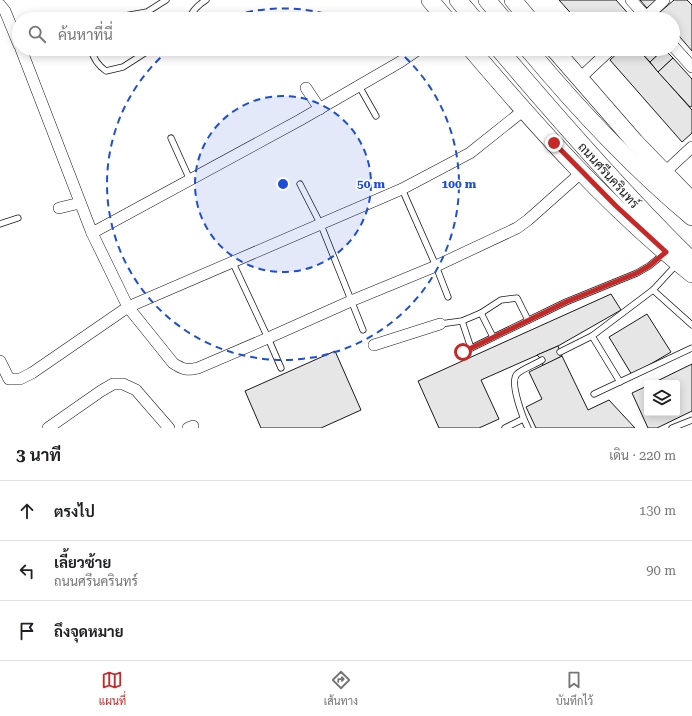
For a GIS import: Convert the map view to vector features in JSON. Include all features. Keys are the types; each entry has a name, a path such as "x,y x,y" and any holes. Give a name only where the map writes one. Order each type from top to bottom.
{"main road":[{"path":"430,0 440,12"},
{"path":"458,0 468,12"},
{"path":"487,0 496,12"},
{"path":"513,0 523,12"},
{"name":"ถนนศรีนครินทร์","path":"477,56 524,110 582,172 649,237 679,258"},
{"name":"ถนนศรีนครินทร์","path":"505,56 634,203 692,274"},
{"name":"ถนนศรีนครินทร์","path":"534,56 580,110 611,142 692,217"},
{"path":"560,56 635,142 692,201"}],"street":[{"path":"631,0 641,12"},
{"path":"652,12 664,0"},
{"path":"0,5 5,11 12,28"},
{"path":"680,54 692,67"},
{"path":"24,56 92,233 128,307 173,363 181,369 189,370 198,368 351,301 436,266 517,228 582,172"},
{"path":"92,233 320,109 408,56"},
{"path":"579,78 604,56"},
{"path":"306,88 320,109"},
{"path":"0,361 8,379 20,379 32,373 128,307 402,189 470,153 524,110"},
{"path":"664,173 692,147"},
{"path":"59,208 80,203"},
{"path":"374,345 440,324"},
{"path":"48,428 113,384 123,384 136,390 169,428"}],"lane":[{"path":"147,12 166,0"},
{"path":"193,12 206,0"},
{"path":"93,56 100,67 106,71 123,67 141,56"},
{"path":"359,86 376,116"},
{"path":"171,138 191,180"},
{"path":"300,184 321,225 363,330"},
{"path":"402,189 448,297"},
{"path":"0,224 18,218"},
{"path":"560,352 592,336 653,290 679,258"},
{"path":"463,352 566,302 637,273 649,266 679,258"},
{"path":"232,261 281,368"},
{"path":"653,290 692,325"},
{"path":"440,324 462,321 481,313 501,300 517,298 528,320"},
{"path":"481,313 493,337"},
{"path":"462,321 471,348"},
{"path":"592,336 620,382"},
{"path":"594,394 692,348"},
{"path":"528,428 515,389 514,380 517,374 542,360"},
{"path":"505,428 524,419"},
{"path":"672,428 692,420"}],"building":[{"path":"559,0 616,0 627,12 570,12"},
{"path":"640,0 656,0 647,8"},
{"path":"674,0 687,0 692,5 692,51 680,37 680,12 660,12"},
{"path":"614,56 644,56 692,110 692,133 682,142 610,60"},
{"path":"644,56 656,56 650,62"},
{"path":"656,56 671,56 673,58 658,72 650,62"},
{"path":"673,58 692,79 692,106 690,107 658,72"},
{"path":"611,294 621,310 558,346 481,380 499,419 479,428 439,428 418,381"},
{"path":"647,314 671,352 632,375 609,337"},
{"path":"558,346 562,356 543,366 542,360 537,355"},
{"path":"335,351 361,410 321,428 261,428 245,391"},
{"path":"562,356 588,410 609,400 635,428 536,428 526,407 542,399 529,372"},
{"path":"692,364 692,411 657,428 648,428 632,393 644,387 644,416 680,416 680,380 659,380"}],"route":[{"path":"463,352 566,302 637,273 649,266 666,252 616,206 554,143"}]}
